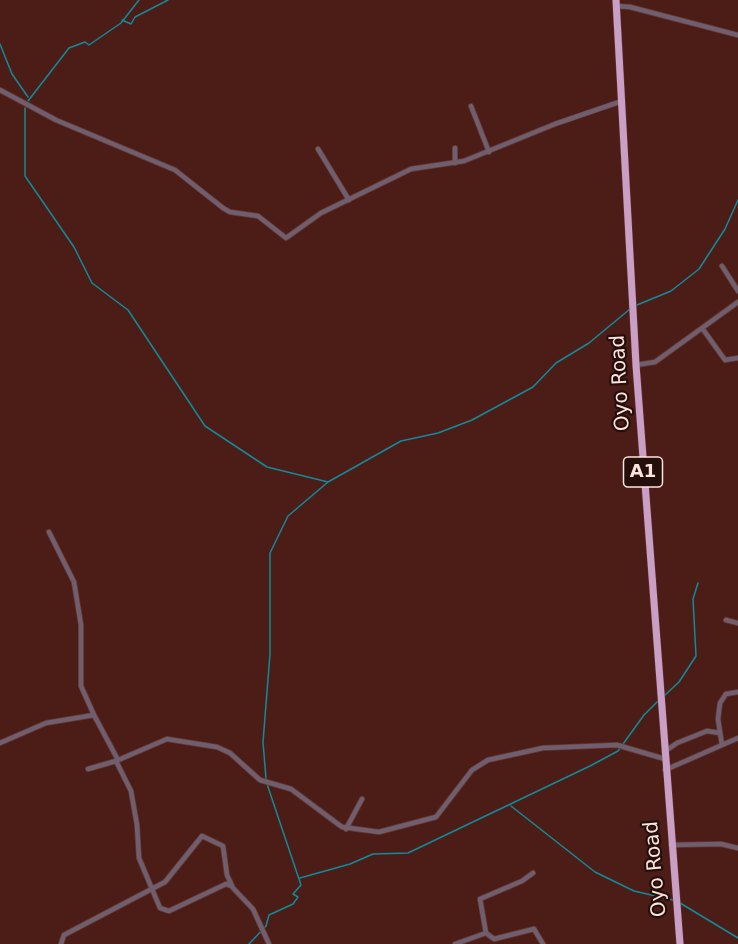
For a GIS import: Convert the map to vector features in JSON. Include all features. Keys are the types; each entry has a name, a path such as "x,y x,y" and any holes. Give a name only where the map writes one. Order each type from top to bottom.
{"highway":[{"name":"Oyo Road","path":"616,3 636,365 680,944"}],"street":[{"path":"616,3 738,35"},
{"path":"0,90 56,120 175,170 223,208 230,212 258,216 286,238 321,213 411,169 454,163 489,152 555,124 622,101"},
{"path":"471,106 489,152"},
{"path":"454,163 455,148"},
{"path":"318,149 349,200"},
{"path":"722,266 738,291"},
{"path":"636,365 655,362 738,302"},
{"path":"702,328 725,360 738,358"},
{"path":"49,532 74,582 81,625 81,686 131,791 137,825 139,858 160,908 168,911 226,884 233,888 253,909 269,944"},
{"path":"726,620 738,622"},
{"path":"722,745 718,719 722,698 726,694 738,692"},
{"path":"0,743 46,723 94,715"},
{"path":"88,769 117,760 167,739 217,747 230,753 260,780 291,789 333,823 346,829 390,831 430,820 441,812 472,770 488,760 543,748 623,746 633,751 664,756 677,743 707,732 720,733"},
{"path":"665,770 738,738"},
{"path":"346,829 362,799"},
{"path":"61,944 64,935 168,879 202,836 223,846 227,875 233,888"},
{"path":"671,845 721,844 738,848"},
{"path":"533,873 522,881 480,899 486,933 491,938 498,939 534,929 543,944"},
{"path":"455,944 486,933"}],"waterway":[{"path":"28,101 69,48 85,42 89,45 121,23 139,0"},
{"path":"122,20 131,24 135,17 168,0"},
{"path":"0,44 12,74 28,97"},
{"path":"25,108 25,176 74,247 92,283 128,310 205,426 267,467 328,482"},
{"path":"637,305 671,291 699,269 725,229 738,200"},
{"path":"266,779 263,742 270,654 270,553 288,516 328,482 401,441 438,433 472,420 533,387 556,363 589,343 630,309"},
{"path":"665,695 679,682 696,656 693,599 698,583"},
{"path":"300,878 350,864 373,854 408,853 590,766 618,751 644,715 659,700"},
{"path":"249,944 266,926 269,915 293,904 298,897 293,894 301,885 267,784"},
{"path":"511,806 595,872 634,891 673,900"},
{"path":"680,903 738,938"}]}
